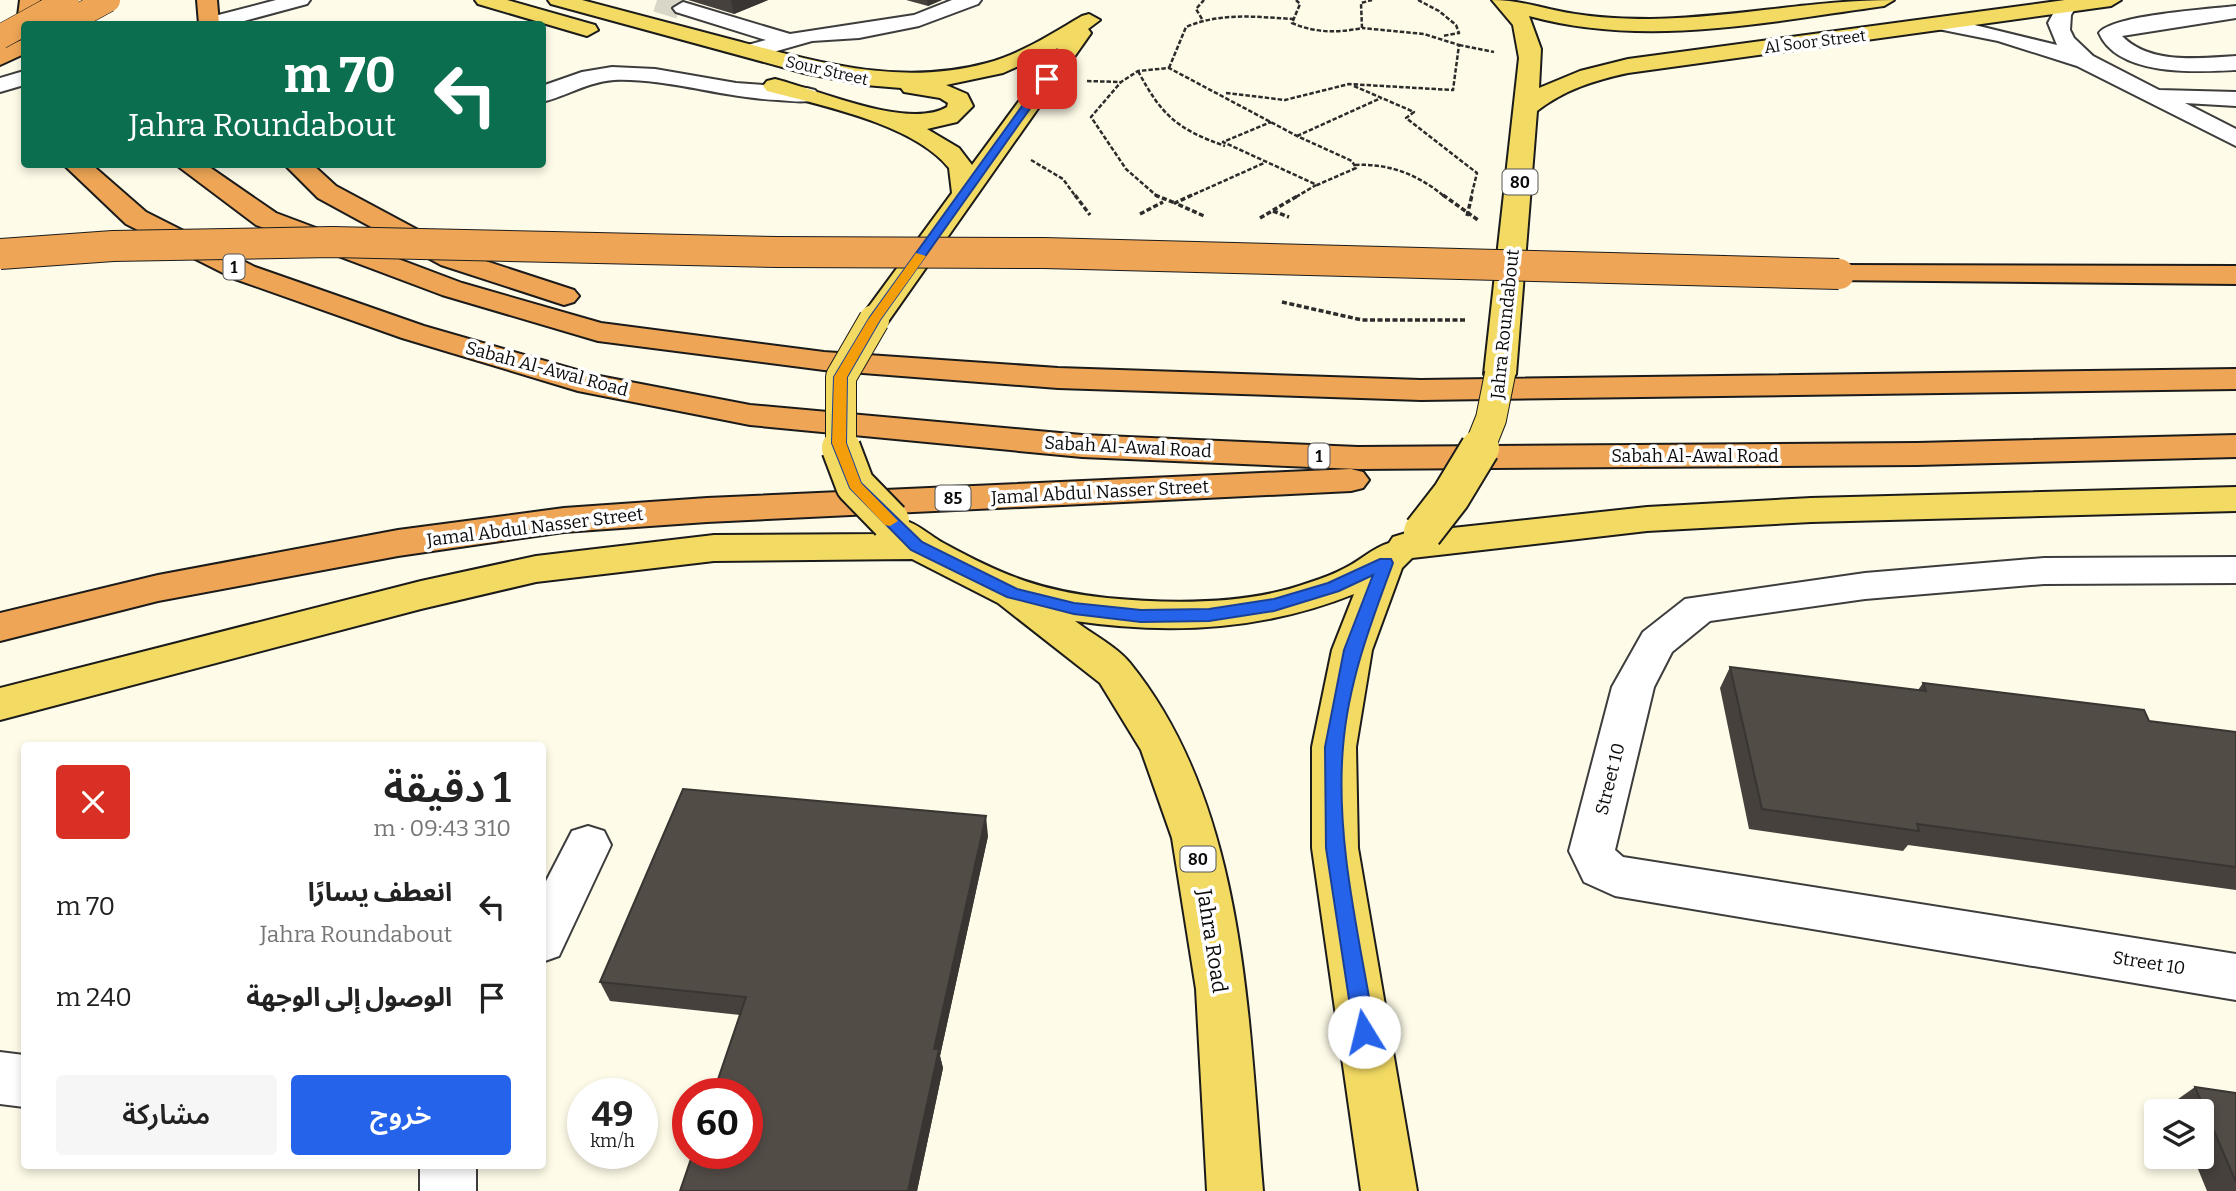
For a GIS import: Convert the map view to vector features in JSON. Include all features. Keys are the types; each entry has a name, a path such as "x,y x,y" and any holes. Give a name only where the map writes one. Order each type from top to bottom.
{"highway":[{"path":"28,21 30,0"},
{"path":"29,21 67,0"},
{"path":"95,21 98,0"},
{"path":"69,21 107,0"},
{"path":"207,0 210,21"},
{"path":"0,37 21,25"},
{"path":"0,58 21,48"},
{"name":"Sabah Al-Awal Road","path":"80,168 136,218 245,273 413,332 589,384 750,415 1082,446 1358,458 1917,454 2236,446"},
{"path":"193,168 266,219 452,289 598,332 824,361 1058,378 1421,390 2236,379"},
{"path":"300,168 327,192 451,259 616,313 824,361"},
{"path":"0,254 113,246 332,242 777,252 1044,253 1839,274 2236,275"},
{"name":"Jamal Abdul Nasser Street","path":"0,627 171,586 398,543 564,520 734,508 1917,454"}],"main road":[{"path":"485,0 619,40"},
{"name":"Sour Street","path":"558,0 752,51 827,74 882,82 958,77 995,68 1028,56 1097,10"},
{"name":"Al Soor Street","path":"1505,2 1565,21 1639,26 1733,19 1884,0"},
{"name":"Al Soor Street","path":"1527,107 1542,94 1596,72 2111,0"},
{"name":"Jahra Roundabout","path":"1097,10 874,320 841,377 839,443 855,485 903,534 1012,593 1074,609 1141,616 1209,615 1274,605 1334,587 1405,547 1459,489 1483,446 1497,404 1527,107 1530,43 1522,21 1505,2"},
{"path":"1733,19 1729,25 1735,32 1757,41 1784,45"},
{"name":"Sour Street","path":"686,59 895,123 937,143 961,166 965,193"},
{"path":"882,82 946,92 959,99 961,106 956,113 941,119 895,123"},
{"path":"1405,547 1647,519 1811,510 2236,499"},
{"path":"0,704 421,595 536,569 714,548 903,534"},
{"name":"80","path":"1389,1191 1335,848 1334,747 1352,650 1405,547"},
{"name":"Jahra Road","path":"1012,593 1114,672 1161,746 1195,838 1221,989 1235,1191"}],"street":[{"path":"752,51 787,40 859,32 919,20 971,0"},
{"path":"222,21 290,6"},
{"path":"2066,7 2058,15 2056,25 2060,36 2085,61"},
{"path":"683,8 787,40"},
{"path":"2236,12 2122,28 2110,33 2114,42 2157,64 2184,66 2236,63"},
{"path":"1946,24 2030,43 2085,61 2236,139"},
{"path":"546,94 604,73 641,72 726,89 807,95"},
{"path":"0,85 21,79"},
{"path":"2147,93 2236,99"},
{"name":"Street 10","path":"2236,570 2044,571 1865,586 1699,608 1657,642 1633,687 1592,851 1601,868 1615,876 2236,977"},
{"path":"546,932 588,845"},
{"path":"0,1078 21,1081"},
{"path":"448,1169 448,1191"}],"path":[{"path":"1202,19 1196,9 1204,0"},
{"path":"1221,93 1285,100 1349,84 1453,90 1459,45 1441,37 1362,28 1324,31 1301,28 1292,23 1300,4 1296,0"},
{"path":"1362,28 1361,3 1372,0"},
{"path":"1418,0 1456,24 1459,33 1441,37"},
{"path":"1169,68 1186,27 1202,19 1224,15 1294,19"},
{"path":"1204,216 1175,203 1158,200 1128,173 1091,117 1121,82 1138,71 1169,68 1355,164 1382,164 1407,173 1437,190 1467,216 1516,232"},
{"path":"1138,71 1164,117 1189,134 1317,185"},
{"path":"1349,84 1413,112 1406,118 1476,173 1467,216"},
{"path":"1297,136 1381,98"},
{"path":"1227,147 1223,142 1228,138 1271,122"},
{"path":"1001,143 1063,178 1092,218"},
{"path":"1175,203 1264,163"},
{"path":"1250,225 1317,185 1356,168 1355,164"},
{"path":"1271,298 1322,315 1411,322 1450,317"}],"building":[{"path":"1730,667 1926,691 1923,683 2144,710 2149,721 2236,732 2236,867 1917,824 1919,831 1762,809"},
{"path":"683,789 986,816 934,1049 939,1049 908,1191 680,1191 688,1169 763,1169 763,1078 718,1078 746,997 600,982"},
{"path":"2195,1087 2236,1093 2236,1182 2214,1131 2214,1099 2200,1099"}],"tunnel":[{"path":"657,0 683,8"}],"slow traffic":[{"path":"890,521 855,485 839,443 841,377 874,320 920,256"}],"route":[{"path":"1047,79 874,320 841,377 839,443 855,485 917,546 1012,593 1074,609 1141,616 1209,615 1274,605 1334,587 1385,563 1352,650 1334,747 1335,848 1364,1032"}]}
